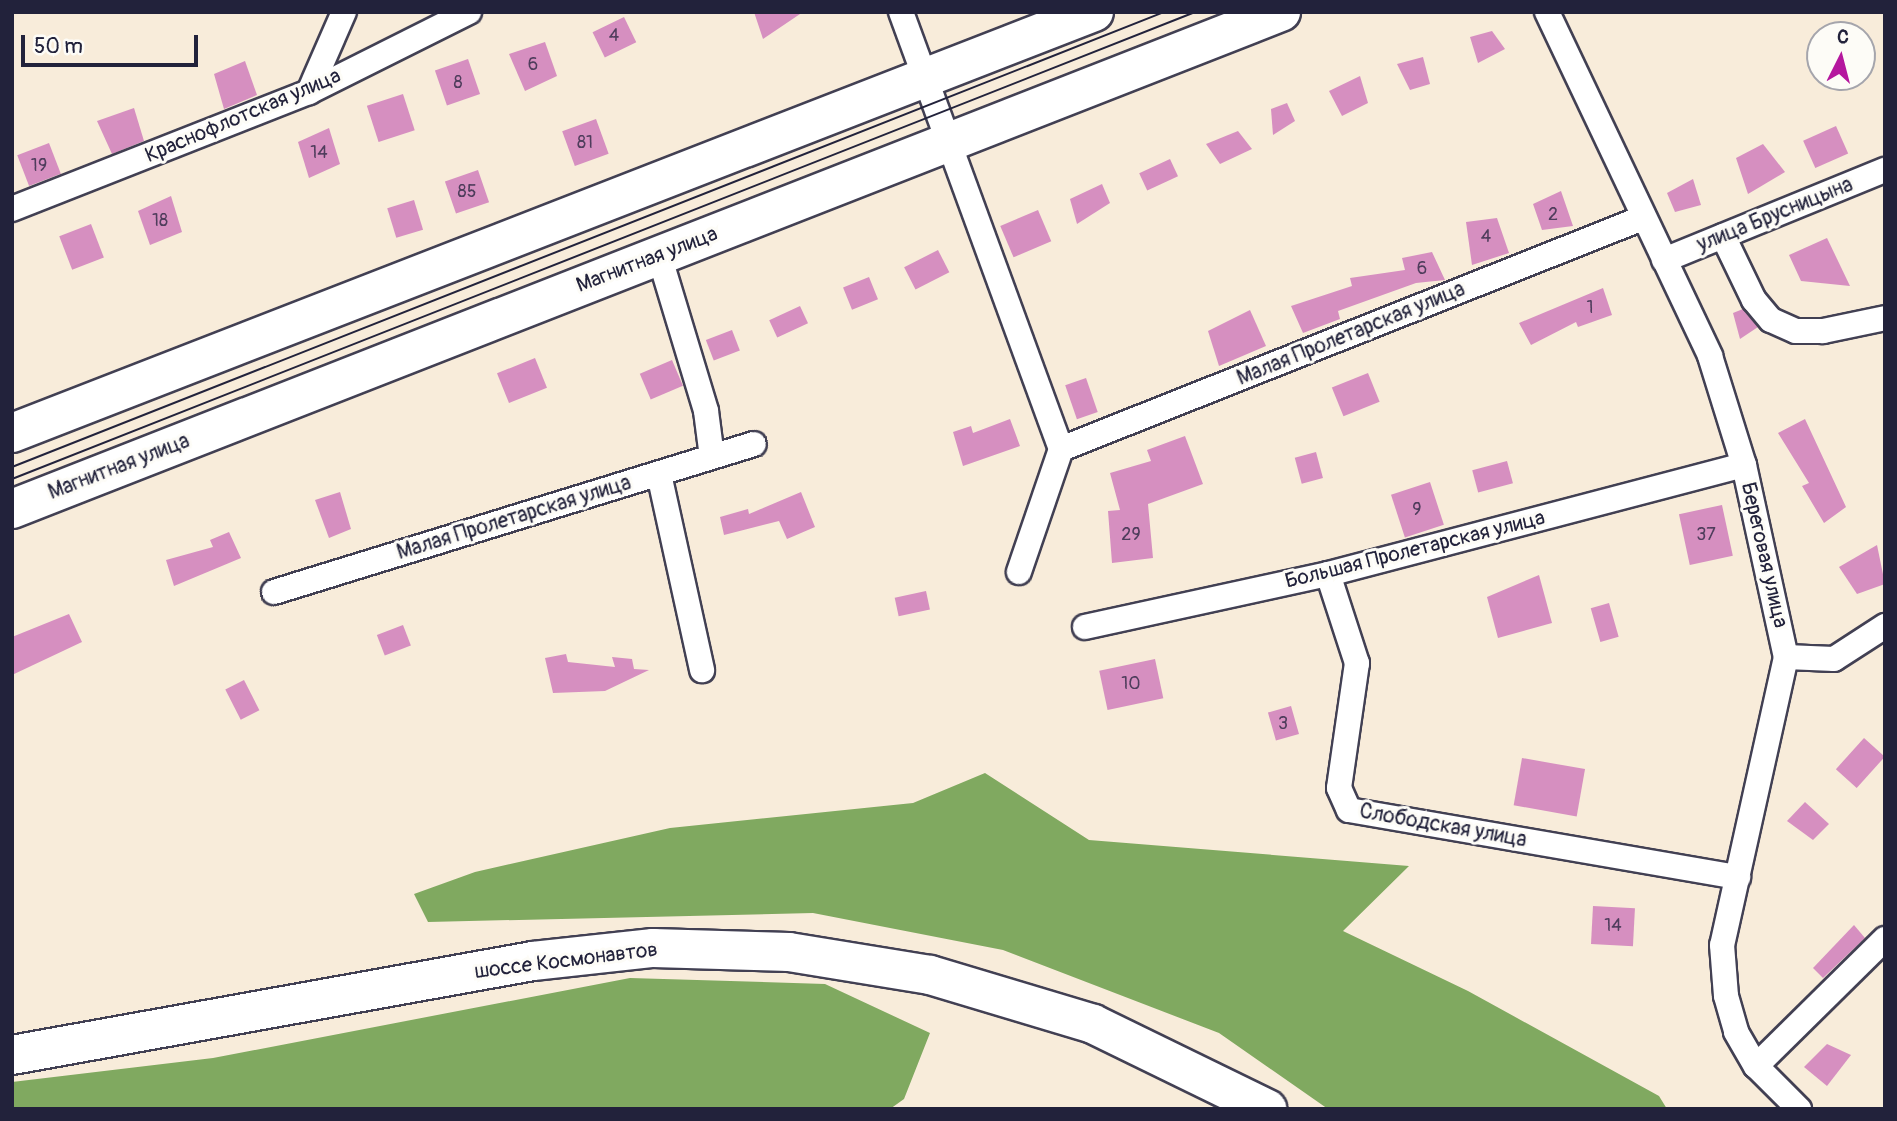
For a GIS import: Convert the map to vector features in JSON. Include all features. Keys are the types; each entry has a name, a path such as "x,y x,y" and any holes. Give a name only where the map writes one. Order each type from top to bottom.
{"main road":[{"path":"12,433 1094,12"},
{"name":"Магнитная улица","path":"12,509 1282,12"},
{"name":"шоссе Космонавтов","path":"12,1055 533,961 653,948 789,953 930,975 1093,1024 1267,1109"}],"street":[{"path":"309,92 344,12"},
{"name":"Краснофлотская улица","path":"12,209 309,92 469,12"},
{"path":"901,12 1061,449 1019,572"},
{"name":"Береговая улица","path":"1547,12 1640,219 1664,260 1710,356 1744,466 1786,657 1722,945 1726,996 1736,1032 1756,1066 1798,1109"},
{"name":"улица Брусницына","path":"1664,260 1885,170"},
{"name":"Малая Пролетарская улица","path":"1061,449 1640,219"},
{"path":"1723,236 1771,320 1796,331 1823,331 1885,318"},
{"path":"659,255 706,411 712,457"},
{"name":"Малая Пролетарская улица","path":"274,592 754,444"},
{"name":"Большая Пролетарская улица","path":"1085,627 1328,574 1744,466"},
{"path":"659,474 702,670"},
{"name":"Слободская улица","path":"1328,574 1357,663 1339,788 1349,810 1738,877"},
{"path":"1786,657 1834,659 1885,626"},
{"path":"1756,1066 1885,939"}],"green space":[{"path":"985,773 1089,840 1409,866 1343,931 1468,991 1659,1096 1667,1109 1328,1109 1219,1033 1003,950 813,913 428,922 414,894 475,872 670,828 913,803"},
{"path":"630,978 825,984 930,1033 904,1099 890,1109 12,1109 12,1082 213,1058"}],"building":[{"path":"754,12 803,12 763,39"},
{"path":"624,17 636,42 605,58 593,32"},
{"path":"1492,31 1505,49 1478,63 1470,37"},
{"path":"545,42 557,76 525,91 509,54"},
{"path":"1423,57 1430,84 1410,90 1397,64"},
{"path":"468,59 480,94 447,105 435,70"},
{"path":"245,61 257,95 224,109 214,74"},
{"path":"1360,76 1368,103 1342,116 1329,91"},
{"path":"403,94 415,130 379,142 367,106"},
{"path":"1287,103 1295,121 1273,135 1271,109"},
{"path":"134,108 144,141 112,154 97,121"},
{"path":"596,119 609,154 575,166 562,131"},
{"path":"1836,126 1848,153 1815,168 1803,141"},
{"path":"329,128 340,164 309,178 298,142"},
{"path":"1238,131 1252,149 1220,164 1206,144"},
{"path":"49,143 61,174 29,186 17,155"},
{"path":"1763,144 1785,172 1748,194 1736,158"},
{"path":"1170,159 1178,176 1147,191 1139,173"},
{"path":"478,170 489,202 456,214 445,181"},
{"path":"1693,179 1701,205 1675,212 1667,193"},
{"path":"1102,184 1110,203 1077,224 1070,199"},
{"path":"1561,191 1573,226 1542,230 1533,204"},
{"path":"171,196 182,232 150,245 138,211"},
{"path":"414,200 423,230 396,238 387,208"},
{"path":"1038,210 1051,241 1014,257 1000,226"},
{"path":"1497,218 1509,253 1472,265 1466,222"},
{"path":"91,224 104,258 72,270 59,236"},
{"path":"1827,238 1850,286 1801,281 1789,255"},
{"path":"938,250 949,272 915,290 904,267"},
{"path":"1432,252 1445,280 1416,283 1338,311 1340,319 1303,333 1291,306 1352,286 1350,278 1405,270 1402,258"},
{"path":"869,277 878,299 852,310 843,287"},
{"path":"1603,288 1612,315 1578,327 1576,322 1531,345 1519,323"},
{"path":"800,306 808,323 777,338 769,320"},
{"path":"1743,309 1758,327 1740,339 1733,313"},
{"path":"1250,310 1266,346 1219,366 1208,331"},
{"path":"732,330 740,351 714,361 706,340"},
{"path":"535,358 547,388 509,403 497,373"},
{"path":"672,360 683,386 651,399 640,374"},
{"path":"1368,373 1380,402 1343,416 1332,388"},
{"path":"1086,378 1098,412 1077,419 1065,385"},
{"path":"1010,419 1020,446 963,466 953,432 971,426 973,433"},
{"path":"1805,419 1846,507 1824,523 1802,486 1809,483 1778,433"},
{"path":"1185,436 1203,484 1148,504 1153,558 1112,563 1108,511 1120,510 1110,473 1151,461 1147,450"},
{"path":"1316,452 1323,478 1302,484 1295,458"},
{"path":"1507,461 1513,483 1478,493 1472,470"},
{"path":"1430,482 1444,525 1405,537 1391,495"},
{"path":"340,492 351,529 329,538 315,500"},
{"path":"801,492 815,527 787,539 779,521 724,535 720,517 748,509 749,514"},
{"path":"1722,505 1733,556 1690,565 1679,514"},
{"path":"229,532 241,558 174,586 166,560 213,547 210,540"},
{"path":"1877,545 1885,584 1857,594 1839,567"},
{"path":"1539,575 1552,623 1498,638 1487,597"},
{"path":"926,591 930,610 899,616 895,598"},
{"path":"1609,603 1619,637 1600,642 1591,608"},
{"path":"69,614 82,642 12,675 12,637"},
{"path":"403,625 411,646 385,656 377,635"},
{"path":"566,654 568,662 615,667 612,657 632,659 634,669 649,670 605,691 553,693 545,658"},
{"path":"1155,659 1163,698 1108,710 1099,671"},
{"path":"244,680 259,710 241,720 225,690"},
{"path":"1291,706 1299,734 1276,740 1268,713"},
{"path":"1864,738 1885,757 1857,788 1836,769"},
{"path":"1522,758 1585,769 1577,816 1514,805"},
{"path":"1805,802 1829,824 1813,840 1787,821"},
{"path":"1593,906 1635,908 1633,946 1591,944"},
{"path":"1854,925 1865,938 1823,978 1813,968"},
{"path":"1827,1044 1851,1055 1827,1086 1804,1067"}],"tram line":[{"path":"12,467 1164,12"},
{"path":"12,479 1195,12"}]}
